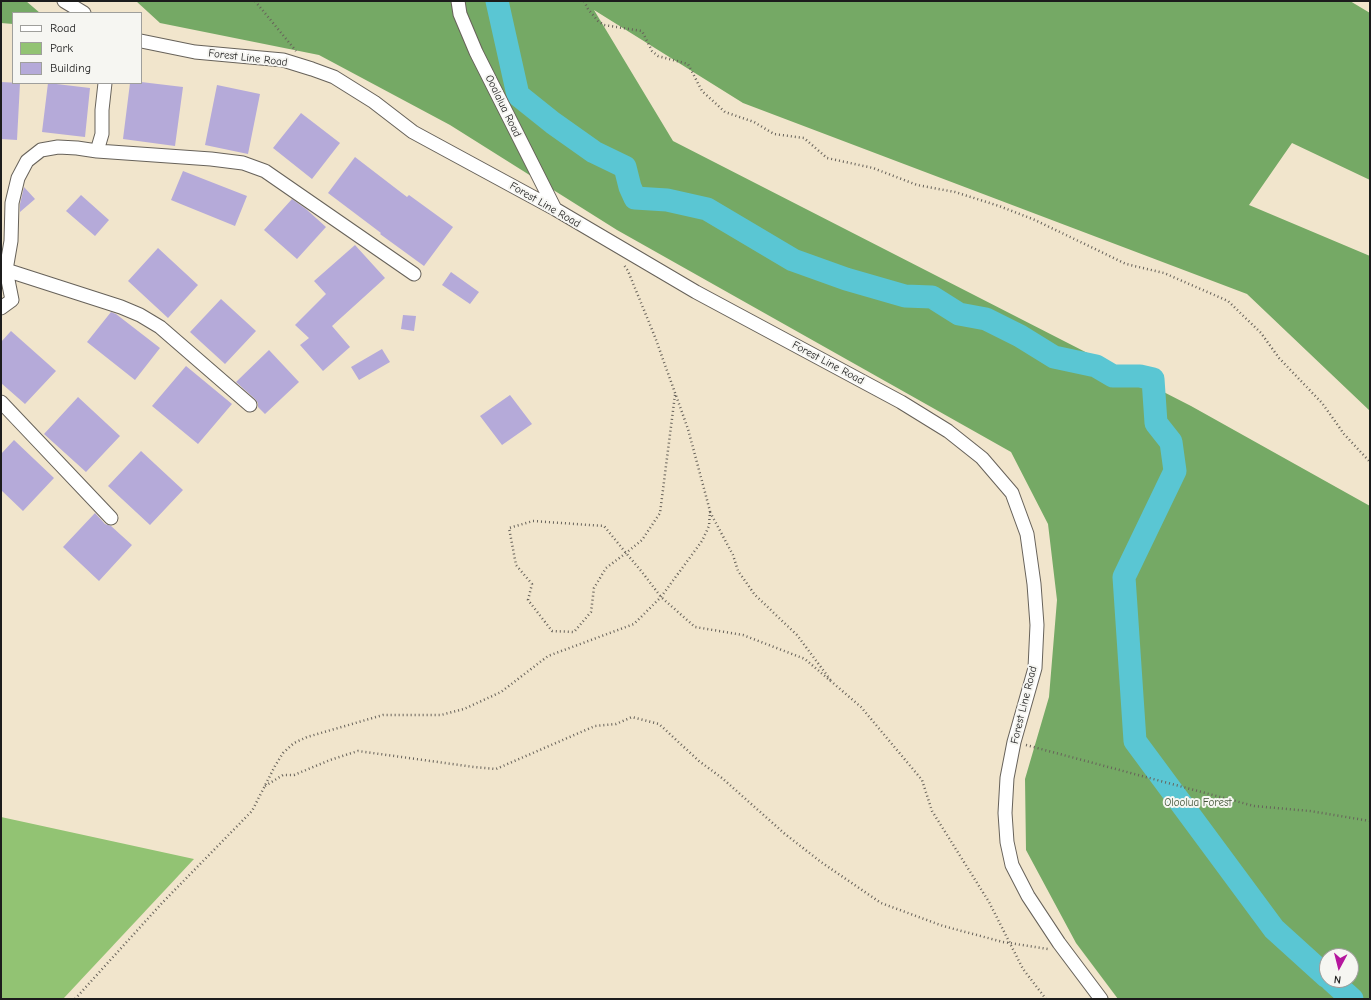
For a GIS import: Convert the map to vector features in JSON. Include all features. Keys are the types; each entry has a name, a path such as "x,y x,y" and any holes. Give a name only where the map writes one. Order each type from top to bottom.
{"street":[{"path":"64,1 82,12"},
{"name":"Ooalalua Road","path":"458,1 460,14 476,52 555,210"},
{"name":"Forest Line Road","path":"142,41 195,52 283,60 311,68 334,77 374,102 413,132 555,210 696,292 901,402 948,431 982,458 1012,493 1027,534 1034,584 1037,625 1035,668 1014,742 1007,778 1005,813 1007,842 1012,865 1028,896 1066,952 1101,999"},
{"path":"97,152 102,134 102,110 105,84"},
{"path":"1,308 12,300 6,270 11,241 12,203 18,178 27,161 41,150 58,147 77,148 97,152 211,159 243,163 265,171 414,274"},
{"path":"6,270 121,307 140,315 160,327 250,405"},
{"path":"1,402 110,518"}],"path":[{"path":"255,1 311,68"},
{"path":"584,1 588,9 598,21 604,25 642,31 652,51 658,56 688,64 702,91 724,112 754,122 774,134 804,138 828,158 873,168 917,184 955,192 999,206 1035,220 1126,264 1164,273 1228,300 1261,333 1279,358 1322,403 1344,434 1370,462"},
{"path":"620,259 628,271 655,337 688,429 710,511 733,555 738,571 755,595 797,635 835,685"},
{"path":"675,395 660,513 642,540 626,553 606,568 594,588 591,612 574,632 552,631 528,600 532,584 516,565 509,528 533,521 604,526 626,553 661,597 695,626 743,635 805,659 860,707 922,780 932,811 989,902 1024,968 1046,999"},
{"path":"75,999 162,903 252,811 284,753 294,743 306,737 383,715 441,714 464,710 501,692 548,656 634,624 661,597 702,541 708,526 710,511"},
{"path":"265,786 283,775 294,775 330,760 358,751 474,768 496,769 595,726 616,724 632,717 659,724 699,761 722,778 785,834 821,862 881,903 944,926 1010,943 1066,952"},
{"path":"1014,742 1254,806 1310,811 1370,821"}],"green space":[{"path":"1,1 26,1 39,12 12,12 12,24 1,23"},
{"name":"Oloolua Forest","path":"136,1 1350,1 1370,13 1370,180 1292,143 1249,205 1370,256 1370,411 1247,294 743,103 594,10 673,141 1191,406 1370,506 1370,999 1118,999 1076,943 1026,850 1025,779 1049,697 1057,600 1048,524 1011,452 617,230 450,125 319,55 160,23"},
{"path":"1,817 194,859 63,999 1,999"}],"building":[{"path":"1,82 20,84 17,140 1,139"},
{"path":"142,82 183,87 175,146 123,139 130,84 142,84"},
{"path":"48,84 90,88 85,137 42,132"},
{"path":"217,85 260,94 248,154 205,145"},
{"path":"301,113 340,143 312,179 273,148"},
{"path":"355,157 407,197 409,195 453,227 424,266 328,193"},
{"path":"183,171 247,196 235,226 171,200"},
{"path":"24,187 35,199 20,212 20,204"},
{"path":"81,195 109,220 95,236 66,211"},
{"path":"292,199 326,227 297,259 264,230"},
{"path":"355,245 385,278 332,326 350,347 323,371 300,345 309,338 295,325 326,294 314,281"},
{"path":"158,248 198,285 168,318 128,281"},
{"path":"451,272 479,292 470,304 442,285"},
{"path":"221,299 256,331 225,364 190,332"},
{"path":"111,312 116,314 160,348 135,380 87,342"},
{"path":"403,315 416,316 414,331 401,329"},
{"path":"11,331 56,371 25,404 1,383 1,342"},
{"path":"382,349 390,362 359,380 351,367"},
{"path":"269,350 299,382 265,414 258,407 258,403 255,399 236,382"},
{"path":"186,366 232,404 198,444 152,406"},
{"path":"510,395 532,424 502,445 480,416"},
{"path":"78,397 120,436 86,472 44,434"},
{"path":"14,440 54,478 23,511 1,490 1,454"},
{"path":"141,451 183,490 150,525 108,486"},
{"path":"95,513 105,524 111,526 132,545 99,581 63,547"}],"waterway":[{"path":"497,1 518,95 553,123 594,152 625,167 630,187 635,198 667,200 707,209 793,260 846,279 905,296 932,297 959,314 986,319 1020,336 1054,357 1096,366 1113,376 1140,376 1153,379 1156,423 1171,442 1175,471 1124,577 1135,741 1274,929 1319,970"},
{"path":"1340,988 1352,999"}]}
